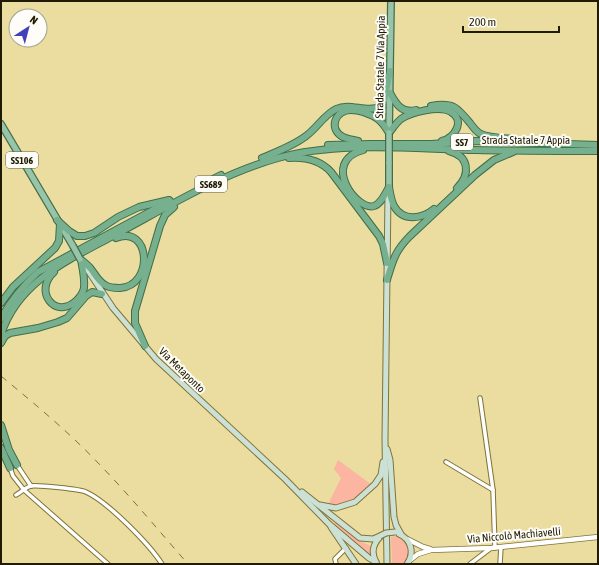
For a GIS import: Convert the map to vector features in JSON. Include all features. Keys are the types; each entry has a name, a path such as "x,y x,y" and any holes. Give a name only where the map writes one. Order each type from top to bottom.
{"highway":[{"path":"262,160 305,137 334,110 343,106 370,109 381,106 384,101 390,71"},
{"path":"390,93 397,105 404,109 412,111 443,104 451,105 458,109 476,131 482,135 542,144"},
{"path":"371,146 342,136 337,131 334,125 339,114 343,111 351,110 371,115 379,120 389,133 396,123 402,118 414,113 437,109 446,109 451,111 456,116 458,125 455,134 447,140 431,144"},
{"name":"Strada Statale 7 Appia","path":"382,146 476,141 598,145"},
{"name":"SS689","path":"1,319 13,298 38,272 212,179 262,160 308,148 339,144 382,146"},
{"path":"371,146 350,156 344,163 342,169 343,178 355,197 362,204 368,206 378,204 389,188"},
{"name":"Strada Statale 7 Appia","path":"382,146 598,151"},
{"path":"389,188 393,204 398,212 404,216 411,218 420,217 430,212 459,186 466,176 467,167 463,159 456,153 438,148"},
{"path":"387,280 393,257 400,246 410,236 475,175 494,160 521,150"},
{"path":"262,160 269,163 288,158 302,158 315,161 326,167 336,178 379,236 383,244 387,263"},
{"name":"SS689","path":"1,335 11,311 20,298 41,278 95,246 185,198 262,160"},
{"path":"144,346 135,323 136,305 161,222 166,214 185,198"},
{"path":"59,222 77,236 85,236 94,233 118,217 139,207 174,199"},
{"path":"1,303 13,287 55,248 58,241 59,222"},
{"path":"81,260 91,269 100,282 109,287 124,288 137,279 143,265 144,255 140,245 133,238 125,235 119,236 103,245 95,246"},
{"path":"64,263 50,277 45,288 47,299 52,304 59,307 73,303 83,292 84,275 81,260"},
{"path":"1,344 5,336 10,333 38,328 67,318 86,296 92,292 102,294"},
{"path":"1,425 9,450 17,465"},
{"path":"1,448 10,468"}],"main road":[{"name":"Strada Statale 7 Via Appia","path":"389,188 391,1"},
{"name":"SS106","path":"1,124 81,260"},
{"path":"387,564 385,439 389,188"},
{"name":"Via Metaponto","path":"81,260 102,294 144,346 170,373 285,479"},
{"path":"317,504 336,508 346,506 355,502 369,490 381,475 385,439"},
{"path":"385,439 390,460 394,517 396,525 401,534 407,539 412,550 408,563"},
{"path":"285,479 360,538 373,539 386,533 395,532 401,534"},
{"path":"285,479 330,524 376,563"},
{"path":"330,524 356,564"},
{"path":"376,563 373,555 373,547 376,540 380,536"}],"street":[{"path":"480,398 493,490 495,548 500,564"},
{"path":"446,462 493,490"},
{"path":"17,465 31,486"},
{"path":"10,468 13,476 24,490 108,564"},
{"path":"16,496 31,486 77,489 91,494 114,512 152,551 162,564"},
{"name":"Via Niccolò Machiavelli","path":"431,550 495,548 598,537"},
{"path":"407,539 423,548 431,550"},
{"path":"336,564 335,559 346,548"},
{"path":"470,564 495,548"},
{"path":"408,563 418,554 431,550"}],"shaded area":[{"path":"338,460 372,485 350,502 332,505 329,502 341,478 334,469"},
{"path":"336,522 360,541 371,546 370,557 334,525"},
{"path":"394,536 403,539 408,547 410,554 405,564 392,564 391,537"}],"railway":[{"path":"1,376 89,454 188,564"}]}
